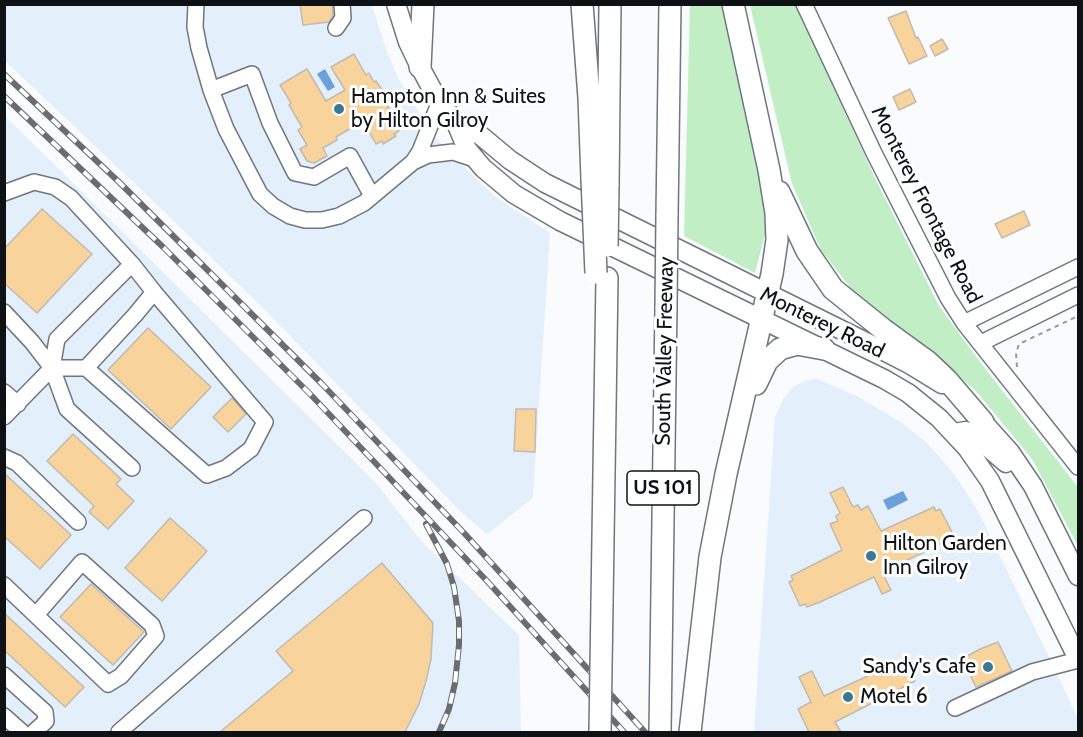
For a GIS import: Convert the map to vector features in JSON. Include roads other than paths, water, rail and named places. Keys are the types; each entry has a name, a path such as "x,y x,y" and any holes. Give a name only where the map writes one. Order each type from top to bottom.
{"highway":[{"path":"420,67 423,4"},
{"path":"582,4 590,116 600,183"},
{"name":"US 101","path":"600,732 605,375 600,183 610,4"},
{"name":"South Valley Freeway","path":"660,732 670,4"},
{"path":"690,732 703,604 713,541 768,292 777,240 776,213 769,170 733,4"},
{"path":"769,170 807,251 833,289 928,362 947,380 983,422"},
{"path":"713,541 754,390 763,367 771,356 785,346 804,344 824,349"}],"main road":[{"name":"Monterey Road","path":"396,4 408,42 420,67 456,123 463,142 474,159 514,194 548,215 884,379 928,408 954,433 975,458 997,493 1078,659"},
{"name":"Monterey Road","path":"456,123 480,135 510,160 544,183 768,292 920,370 954,394 983,422 1018,463 1046,510 1078,576"},
{"path":"954,433 966,431 986,444 1046,510"}],"street":[{"path":"196,4 195,27 211,90 226,129 250,178 260,194 273,207 290,216 305,220 322,220 339,216 364,203 413,162 428,155 459,153 474,159"},
{"path":"336,28 343,18 342,4"},
{"name":"Monterey Frontage Road","path":"804,4 934,275 964,323 1078,467"},
{"path":"211,90 252,74 270,123 295,173 314,177 350,156 372,196"},
{"path":"413,162 420,151 440,101"},
{"path":"4,193 34,182 56,187 71,198 132,264 265,422 251,449 226,468 207,475 86,368 51,369"},
{"path":"4,417 51,369 57,339 132,264"},
{"path":"964,323 1078,267"},
{"path":"86,368 154,292"},
{"path":"981,344 1078,295"},
{"path":"4,312 32,342 51,369 67,409 132,468"},
{"path":"4,392 18,404"},
{"path":"4,457 17,463 78,522"},
{"path":"118,732 364,518"},
{"path":"4,585 108,684 121,676 156,636 152,625 82,562 36,615"},
{"path":"955,708 1032,672 1078,659"},
{"path":"4,675 45,712 46,721 34,732"},
{"path":"4,716 22,732"}],"water":[{"path":"325,69 335,87 328,91 317,74"},
{"path":"903,491 908,500 888,510 883,500"}],"railway":[{"path":"4,74 119,182 322,384 465,534 645,732"},
{"path":"4,96 163,247 311,395 487,581 624,732"},
{"path":"426,524 447,564 454,587 459,621 455,683 449,709 439,732"}],"place":[{"name":"Hampton Inn & Suites by Hilton Gilroy","path":"339,109"},
{"name":"Hilton Garden Inn Gilroy","path":"871,556"},
{"name":"Sandy's Cafe","path":"988,667"},
{"name":"Motel 6","path":"848,697"}]}
